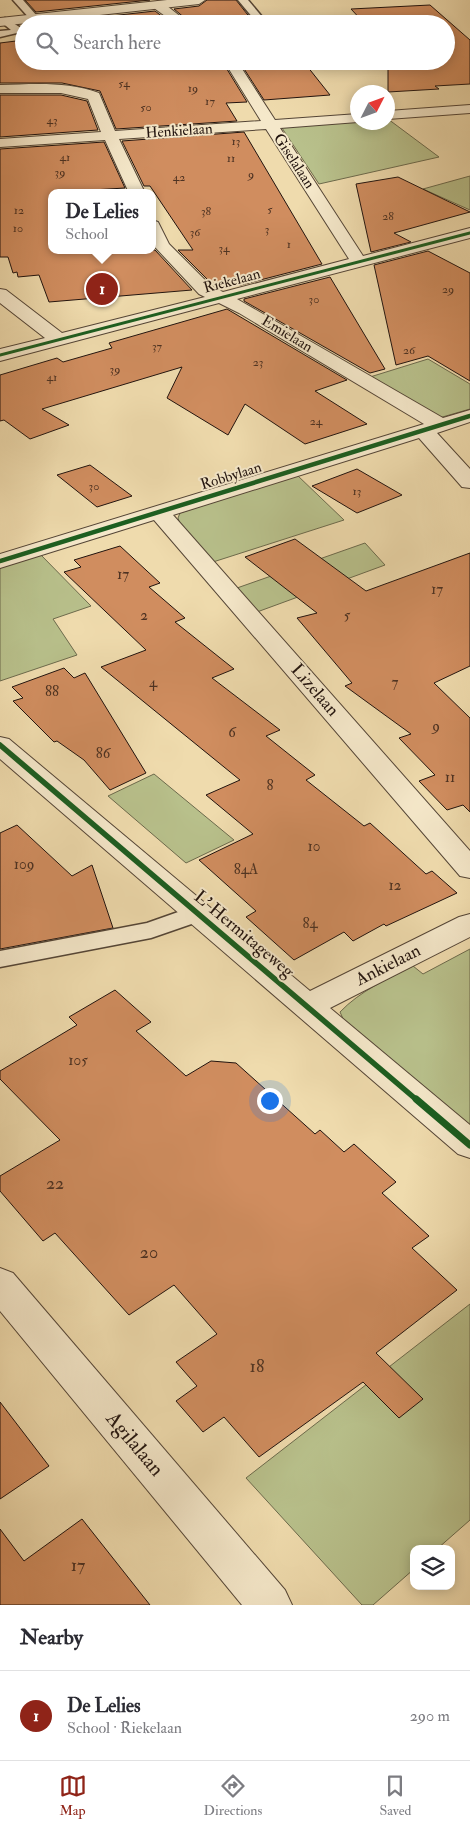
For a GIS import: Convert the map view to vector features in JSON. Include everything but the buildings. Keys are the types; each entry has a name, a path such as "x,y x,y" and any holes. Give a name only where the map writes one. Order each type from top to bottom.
{"street":[{"path":"63,15 199,0"},
{"path":"158,5 172,15"},
{"path":"2,21 15,20"},
{"name":"Giselalaan","path":"236,70 358,261"},
{"path":"0,89 86,92 94,96 110,136 135,189"},
{"path":"395,114 470,109"},
{"name":"Henkielaan","path":"0,144 350,119"},
{"name":"Riekelaan","path":"0,355 470,232"},
{"name":"Emielaan","path":"156,233 162,246 206,290 245,309 432,428 470,482"},
{"path":"0,294 58,339"},
{"name":"Robbylaan","path":"0,561 470,416"},
{"name":"Lizelaan","path":"159,512 470,869"},
{"name":"L' Hermitageweg","path":"0,745 470,1144"},
{"name":"Ankielaan","path":"306,1006 470,924"},
{"name":"Agilalaan","path":"0,1284 270,1605"}],"lane":[{"path":"18,0 31,15"},
{"path":"243,0 255,15"},
{"path":"2,21 15,28"},
{"path":"0,34 15,32"},
{"path":"0,959 151,930 198,913"}],"green space":[{"path":"350,120 350,130 395,130 395,124 439,157 319,184 282,128 293,124"},
{"path":"470,176 470,210 423,189"},
{"path":"428,359 470,384 470,409 439,418 370,377"},
{"path":"297,475 344,520 213,562 180,524 178,518 180,513"},
{"path":"365,543 385,565 257,612 237,588"},
{"path":"40,554 91,606 53,619 77,655 0,681 0,566"},
{"path":"154,774 234,840 186,863 108,796"},
{"path":"470,949 470,1128 345,1023 340,1012 365,992 413,966 423,974"},
{"path":"470,1304 470,1520 442,1545 410,1545 410,1573 373,1605 362,1605 246,1478"}],"cycle path":[{"path":"0,355 470,233"},
{"path":"0,561 470,416"},
{"path":"0,745 470,1145"}],"place":[{"name":"De Lelies","path":"102,289"}]}
